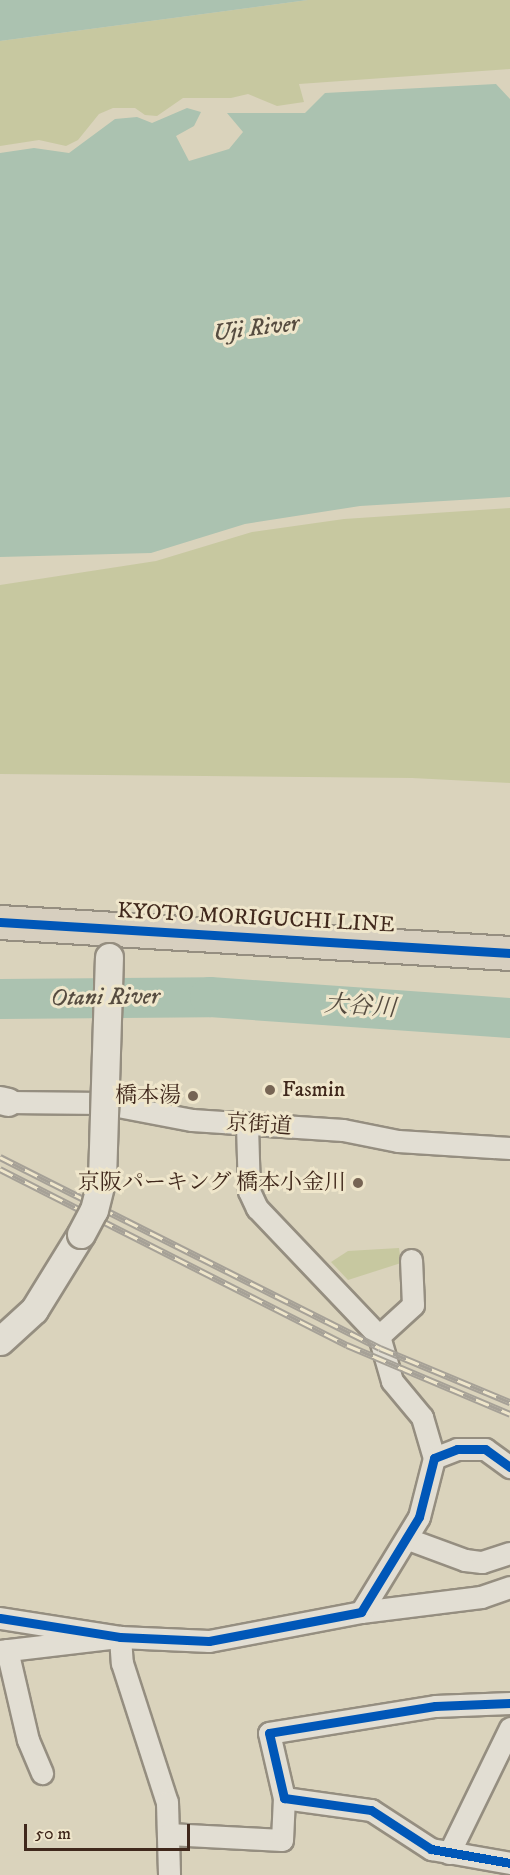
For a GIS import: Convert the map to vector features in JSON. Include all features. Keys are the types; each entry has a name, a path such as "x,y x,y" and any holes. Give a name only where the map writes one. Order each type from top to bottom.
{"main road":[{"name":"KYOTO MORIGUCHI LINE","path":"0,922 109,943 510,953"}],"street":[{"path":"0,1341 34,1310 94,1210 102,1179 109,943"},
{"name":"京街道","path":"4,1101 102,1103 192,1120 343,1130 398,1141 510,1148"},
{"path":"247,1125 249,1191 257,1208 379,1336 392,1381 422,1417 434,1458 419,1517 408,1539 399,1545 361,1612"},
{"path":"379,1336 413,1305 411,1260"},
{"path":"434,1458 457,1449 485,1449 510,1467"},
{"path":"408,1539 465,1560 482,1562 510,1553"},
{"path":"0,1618 120,1637 209,1641 361,1612 481,1597 510,1587"},
{"path":"42,1773 28,1740 4,1651 120,1637"},
{"path":"120,1637 122,1663 167,1802 170,1875"},
{"path":"168,1834 282,1840 284,1798 269,1733 435,1706 510,1703"},
{"path":"449,1853 510,1728"},
{"path":"284,1798 371,1810 431,1849 510,1863"}],"shaded area":[{"path":"308,0 510,0 510,69 299,84 304,102 277,106 248,94 231,98 183,98 157,116 145,115 135,108 113,108 99,114 78,140 66,146 39,140 0,146 0,41"},
{"path":"510,508 510,783 412,778 0,774 0,585 156,561 252,532 344,519"},
{"path":"399,1248 401,1263 348,1280 331,1262 348,1251"}],"water":[{"path":"0,0 308,0 0,41"},
{"name":"Uji River","path":"496,84 510,99 510,497 360,506 245,524 151,553 0,557 0,153 34,148 69,153 115,119 137,117 152,123 187,108 201,112 194,126 176,136 189,161 229,149 243,132 227,113 305,113 325,93"}],"waterway":[{"name":"大谷川","path":"0,999 210,997 510,1018"}],"railway":[{"path":"0,1157 380,1348 510,1402"},
{"path":"0,1169 347,1345 510,1414"}],"cycle path":[{"path":"0,922 510,953"},
{"path":"0,1618 120,1637 209,1641 361,1612 419,1517 434,1458 457,1449 485,1449 510,1467"},
{"path":"510,1703 435,1706 269,1733 284,1798 371,1810 431,1849 510,1863"}],"place":[{"name":"Fasmin","path":"270,1090"},
{"name":"橋本湯","path":"193,1096"},
{"name":"京阪パーキング 橋本小金川","path":"358,1183"}],"water label":[{"name":"Otani River","path":"105,998"}]}
